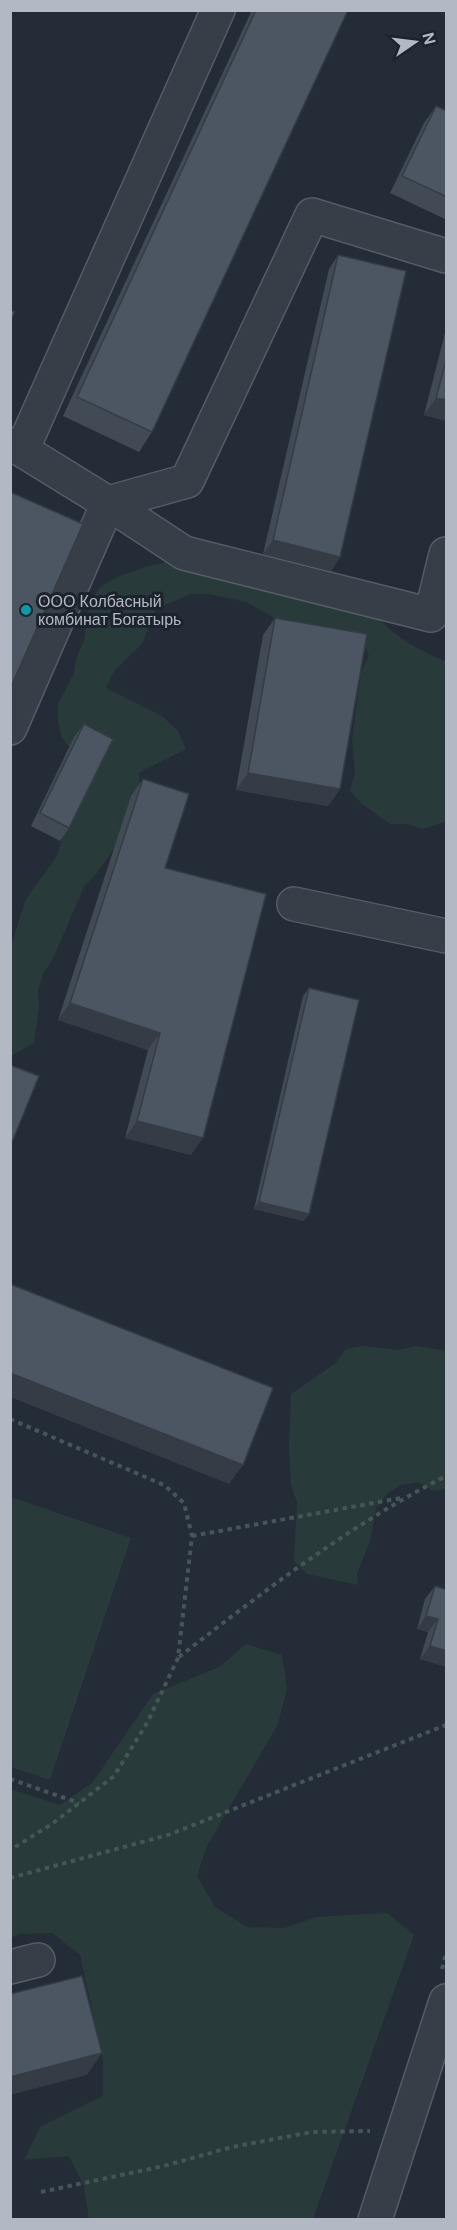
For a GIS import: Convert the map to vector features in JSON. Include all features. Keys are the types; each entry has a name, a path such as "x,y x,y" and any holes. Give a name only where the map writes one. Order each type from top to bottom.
{"street":[{"path":"218,10 16,447 184,553 431,615 447,554"},
{"path":"108,503 187,482 312,215 447,256"},
{"path":"10,728 108,503"},
{"path":"294,904 447,936"},
{"path":"375,2220 447,2001"}],"path":[{"path":"10,1419 164,1485 184,1503 192,1536 178,1658 147,1723 114,1776 10,1851"},
{"path":"178,1658 280,1579 404,1497 447,1476"},
{"path":"192,1536 404,1497"},
{"path":"10,1878 168,1835 447,1725"},
{"path":"10,1779 79,1803"},
{"path":"41,2192 165,2166 232,2147 278,2138 312,2132 378,2131"}],"shaded area":[{"path":"166,562 201,566 372,609 396,634 415,647 446,662 446,821 424,829 407,824 390,824 361,803 350,790 355,773 352,740 361,672 369,656 362,639 278,620 246,602 209,594 191,594 156,609 142,644 114,671 106,688 162,716 178,731 186,749 139,773 141,791 119,841 97,873 84,887 53,959 43,974 38,991 39,1008 34,1043 11,1056 11,945 26,899 57,856 68,818 74,753 62,738 58,722 58,704 74,673 77,656 84,640 90,602 100,587 115,578"},
{"path":"363,1346 399,1350 416,1346 446,1351 446,1489 433,1491 418,1482 401,1485 387,1494 376,1508 370,1542 357,1573 358,1585 307,1574 294,1561 297,1502 291,1485 289,1448 291,1394 336,1363 346,1349"},
{"path":"11,1497 131,1538 50,1780 11,1767"},
{"path":"246,1644 282,1655 287,1689 278,1724 207,1846 197,1876 215,1907 247,1927 284,1928 316,1917 387,1913 414,1935 313,2219 89,2219 84,2187 69,2156 24,2160 41,2126 103,2096 103,2060 80,1955 52,1933 19,1934 11,1938 11,1789 60,1805 92,1783 153,1694 219,1667"}],"building":[{"path":"256,10 348,10 152,432 77,397"},
{"path":"436,106 447,111 447,197 402,176"},
{"path":"338,255 406,271 340,557 273,540"},
{"path":"10,310 15,312 10,321"},
{"path":"447,357 447,400 436,398"},
{"name":"ООО Колбасный комбинат Богатырь","path":"10,492 83,524 10,689"},
{"path":"275,618 367,634 340,789 248,773"},
{"path":"84,724 113,739 69,828 40,813"},
{"path":"143,779 189,794 165,868 266,894 203,1138 137,1121 160,1033 70,1003"},
{"path":"309,988 359,1000 309,1214 259,1202"},
{"path":"10,1065 39,1076 10,1147"},
{"path":"10,1284 273,1388 243,1465 10,1373"},
{"path":"435,1586 447,1590 447,1651 430,1646 438,1619 426,1616"},
{"path":"82,1976 102,2053 10,2077 10,1994"}],"place":[{"name":"ООО Колбасный комбинат Богатырь","path":"26,610"}]}
